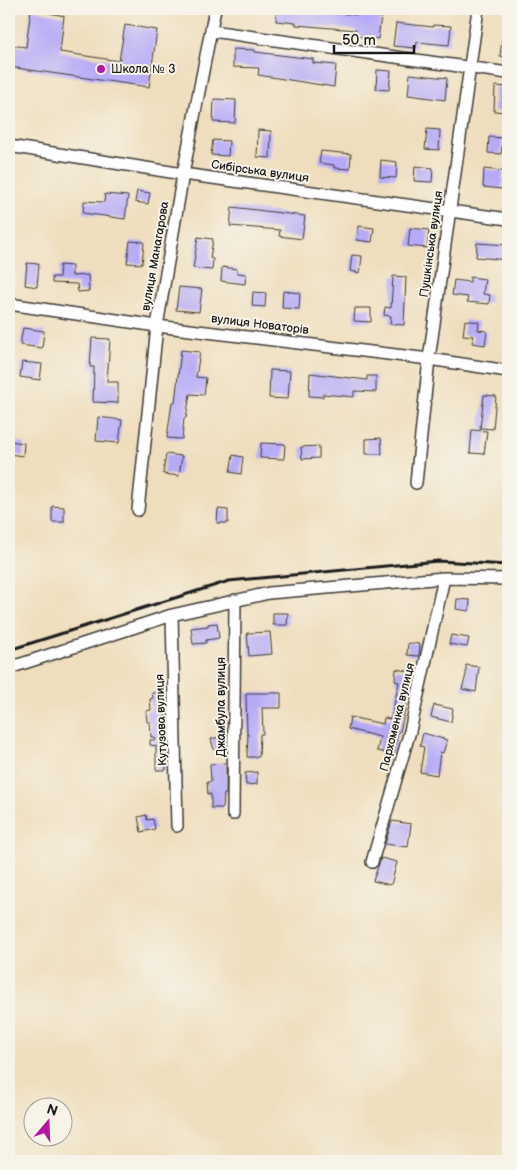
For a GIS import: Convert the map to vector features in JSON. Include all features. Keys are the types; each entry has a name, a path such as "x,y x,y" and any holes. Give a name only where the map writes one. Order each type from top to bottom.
{"street":[{"name":"вулиця Манагарова","path":"138,510 157,326 183,174 215,9"},
{"name":"Пушкінська вулиця","path":"416,483 430,359 478,9"},
{"path":"212,31 508,73"},
{"name":"Сибірська вулиця","path":"9,146 183,174 508,219"},
{"name":"вулиця Новаторів","path":"9,304 157,326 508,370"},
{"path":"9,668 172,614 269,593 444,578 508,579"},
{"name":"Пархоменка вулиця","path":"372,862 410,732 444,578"},
{"name":"Джамбула вулиця","path":"234,814 235,600"},
{"name":"Кутузова вулиця","path":"172,614 177,826"}],"building":[{"path":"31,9 64,16 60,52 119,61 125,25 157,30 149,87 9,67 9,45 26,47"},
{"path":"277,9 318,9 318,11 381,16 378,39 355,36 356,30 296,25 296,23 276,21"},
{"path":"396,23 433,27 433,25 451,26 449,45 417,42 416,48 393,46"},
{"path":"503,31 508,31 508,57 500,56"},
{"path":"233,49 255,50 255,52 313,59 313,63 336,65 334,87 258,75 259,68 233,67"},
{"path":"377,70 391,71 389,90 376,89"},
{"path":"410,74 447,78 445,100 408,95"},
{"path":"495,86 508,87 508,112 494,111"},
{"path":"214,99 236,100 235,123 213,122"},
{"path":"427,129 440,130 439,150 425,149"},
{"path":"258,130 271,131 270,158 257,157"},
{"path":"489,137 503,138 501,154 488,153"},
{"path":"213,140 229,141 228,156 211,155"},
{"path":"321,151 351,154 350,169 334,168 334,165 319,163"},
{"path":"381,160 397,162 396,178 380,177"},
{"path":"415,166 433,168 432,182 414,181"},
{"path":"484,169 503,171 502,189 483,187"},
{"path":"137,191 150,193 148,204 135,202"},
{"path":"105,194 128,196 125,219 83,213 84,201 104,202"},
{"path":"232,207 305,216 302,239 279,236 280,230 230,226"},
{"path":"359,226 374,228 372,242 357,240"},
{"path":"410,228 429,230 427,248 408,246"},
{"path":"198,237 213,239 210,258 213,259 212,270 193,268"},
{"path":"130,241 144,242 142,264 127,263"},
{"path":"477,243 508,245 508,260 476,257"},
{"path":"352,255 362,256 360,273 350,271"},
{"path":"27,263 39,264 37,287 25,285"},
{"path":"60,265 72,266 72,276 88,275 89,291 78,292 77,284 52,283 52,277 59,277"},
{"path":"222,267 237,269 237,273 246,274 245,284 221,281"},
{"path":"393,276 406,277 404,325 390,324 391,316 384,315 385,307 391,308"},
{"path":"470,277 485,279 483,294 490,295 489,304 467,302 468,297 452,295 454,280 470,282"},
{"path":"179,287 202,289 199,312 176,310"},
{"path":"283,291 300,293 299,309 282,308"},
{"path":"253,292 266,293 265,307 252,306"},
{"path":"355,308 371,308 371,322 354,321"},
{"path":"465,320 479,322 478,330 487,331 485,345 472,343 473,336 463,335"},
{"path":"23,328 44,331 42,348 20,345"},
{"path":"92,338 110,339 107,382 118,382 118,403 93,402 94,367 90,367"},
{"path":"181,350 200,352 196,377 206,378 204,395 190,394 186,418 184,418 182,439 167,438 172,402 175,402"},
{"path":"22,362 42,364 40,380 20,377"},
{"path":"270,370 290,371 288,399 269,398"},
{"path":"310,373 367,380 367,376 376,376 376,392 354,391 354,397 323,394 323,397 309,396"},
{"path":"484,395 496,396 493,429 480,428"},
{"path":"98,417 122,420 119,443 96,441"},
{"path":"472,430 487,431 484,454 470,453"},
{"path":"381,438 382,454 366,454 366,439"},
{"path":"9,441 24,443 23,456 9,454"},
{"path":"261,443 285,444 284,459 260,458"},
{"path":"319,446 319,458 302,459 301,447"},
{"path":"166,454 182,456 179,476 163,474"},
{"path":"233,455 243,457 241,474 230,472"},
{"path":"52,506 64,507 64,522 52,522"},
{"path":"218,509 228,510 228,523 217,523"},
{"path":"457,599 470,600 469,611 456,609"},
{"path":"273,613 288,613 287,625 273,625"},
{"path":"217,623 219,638 206,640 206,643 193,644 191,628"},
{"path":"270,632 272,654 249,656 247,633"},
{"path":"451,635 469,638 467,647 449,644"},
{"path":"408,643 420,644 419,656 407,655"},
{"path":"466,665 479,667 476,692 462,689 466,675"},
{"path":"396,669 413,672 400,732 398,732 393,754 377,751 380,737 348,729 350,717 383,724 384,718 391,719 399,682 395,681"},
{"path":"163,692 167,722 166,770 156,770 156,746 150,745 150,740 156,740 155,737 151,737 150,722 147,722 146,711 151,710 150,699 153,698 152,693"},
{"path":"246,693 281,693 281,708 262,708 263,734 260,734 259,757 247,757"},
{"path":"434,705 453,709 451,722 431,717"},
{"path":"423,733 447,740 443,753 440,752 437,775 420,772 424,747 420,746"},
{"path":"224,736 226,748 214,750 211,739"},
{"path":"226,763 226,794 224,794 223,808 211,808 211,794 208,795 207,782 211,782 210,764"},
{"path":"257,772 257,784 246,785 245,773"},
{"path":"146,815 147,820 153,819 155,829 141,832 138,817"},
{"path":"392,821 411,824 408,847 385,844"},
{"path":"381,858 397,862 391,885 373,881"}],"railway":[{"path":"9,650 229,581 438,561 508,565"}],"place":[{"name":"Школа № 3","path":"101,69"}]}
